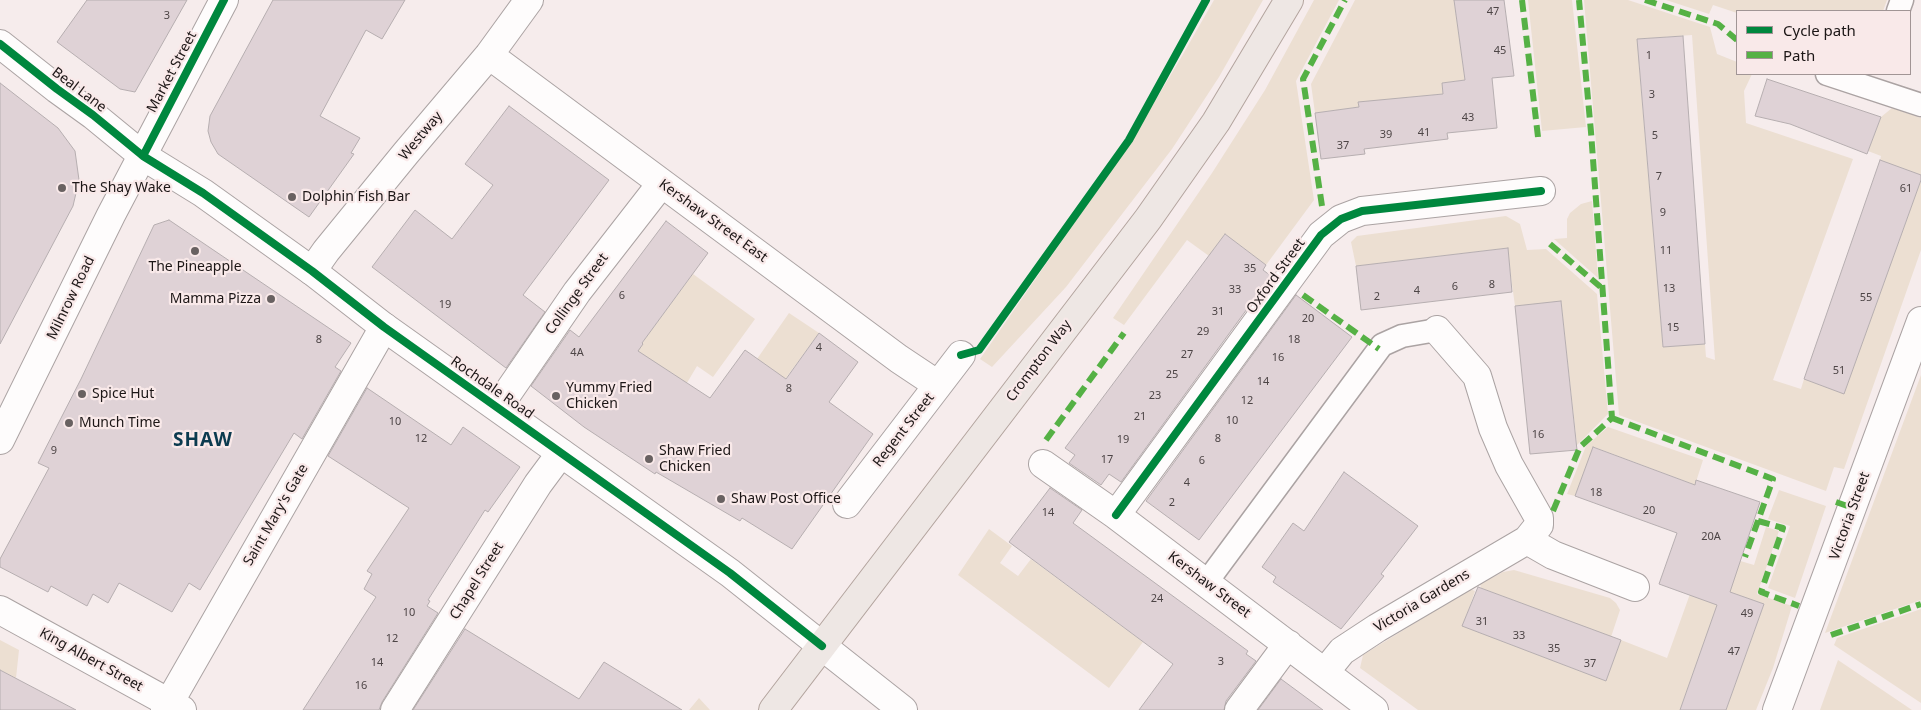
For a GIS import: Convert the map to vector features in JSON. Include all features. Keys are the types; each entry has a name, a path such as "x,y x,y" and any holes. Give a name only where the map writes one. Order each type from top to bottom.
{"main road":[{"name":"Crompton Way","path":"773,710 1148,219 1216,122 1289,0"}],"street":[{"name":"Market Street","path":"143,156 224,0"},
{"name":"Westway","path":"312,271 326,251 406,153 489,55 529,0"},
{"name":"Beal Lane","path":"0,44 143,156"},
{"name":"Kershaw Street East","path":"489,55 899,359 938,385"},
{"name":"Rochdale Road","path":"143,156 203,193 312,271 384,327 730,573 903,710"},
{"name":"Milnrow Road","path":"0,440 143,156"},
{"name":"Collinge Street","path":"498,407 577,292 661,184"},
{"name":"Oxford Street","path":"1116,515 1321,235 1342,219 1362,211 1541,191"},
{"name":"Victoria Street","path":"1777,710 1921,321"},
{"name":"Saint Mary's Gate","path":"172,708 384,327"},
{"name":"Victoria Gardens","path":"1325,672 1338,655 1377,628 1527,540 1539,525 1539,518 1509,465 1493,428 1477,376 1437,330"},
{"name":"Regent Street","path":"847,504 961,355"},
{"name":"Chapel Street","path":"395,710 538,484 561,453"},
{"name":"Kershaw Street","path":"1043,464 1116,515 1374,710"},
{"path":"1527,540 1553,556 1635,587"},
{"name":"King Albert Street","path":"0,610 172,708"},
{"path":"1239,710 1288,644"}],"lane":[{"path":"1833,75 1876,82 1921,105"},
{"path":"1206,583 1382,345 1402,336 1437,330"}],"shaded area":[{"path":"1214,0 1263,0 1219,77 1172,149 1066,287 992,367 980,359 1130,143"},
{"path":"1314,0 1339,0 1296,81 1314,200 1266,265 1225,234 1209,256 1187,240 1124,325 1113,318 1212,173 1265,90"},
{"path":"1355,0 1454,0 1465,80 1442,83 1443,94 1358,103 1359,107 1315,113 1311,84"},
{"path":"1528,0 1572,0 1586,127 1542,131"},
{"path":"1584,0 1628,0 1710,27 1717,54 1736,62 1736,75 1752,75 1744,91 1746,123 1853,159 1773,380 1801,389 1804,379 1844,393 1921,180 1921,250 1844,469 1834,467 1826,491 1619,415","holes":["1692,35 1715,360 1706,357 1705,344 1663,347 1638,39"]},
{"path":"1666,0 1887,0 1883,10 1736,10 1736,13 1713,5 1709,14"},
{"path":"1892,108 1921,118 1921,175 1880,161 1881,156 1868,151 1881,117"},
{"path":"1592,201 1598,278 1554,239 1567,238 1567,219 1570,213 1581,204"},
{"path":"1506,216 1520,224 1527,250 1546,249 1597,294 1608,414 1577,445 1561,302 1515,306 1507,248 1356,266 1351,242 1357,236"},
{"path":"693,274 755,319 713,377 697,366 681,393 675,375 665,369 659,376 632,359"},
{"path":"789,313 819,333 783,382 776,372 757,359"},
{"path":"1921,375 1921,600 1825,633"},
{"path":"1608,427 1703,460 1695,485 1594,447 1575,496 1567,494 1586,446"},
{"path":"1779,490 1826,506 1795,598 1768,588 1790,526 1768,519"},
{"path":"1766,527 1779,531 1757,594 1792,606 1773,668 1756,710 1726,710 1764,604 1726,591 1737,560 1754,565"},
{"path":"989,529 1012,546 1000,563 1018,576 1031,559 1143,642 1109,688 958,575"},
{"path":"1514,570 1610,598 1620,610 1611,637 1481,588 1480,584 1503,572"},
{"path":"1695,580 1723,590 1680,710 1418,710 1360,668 1363,655 1470,589 1475,591 1463,626 1606,681 1621,640 1667,658"},
{"path":"1921,609 1921,703 1834,645 1837,638"},
{"path":"0,640 19,650 16,678 0,670"},
{"path":"1838,660 1912,710 1820,710"},
{"path":"699,698 710,710 689,710"}],"building":[{"path":"87,0 187,0 135,92 120,89 57,42"},
{"path":"273,0 405,0 382,39 366,30 320,116 360,138 351,153 354,154 309,217 218,154 211,142 208,131 210,116"},
{"path":"1454,0 1504,0 1514,76 1492,78 1497,128 1447,133 1448,139 1364,149 1365,154 1321,159 1315,113 1359,107 1358,102 1443,94 1442,83 1465,80"},
{"path":"1683,36 1705,344 1663,347 1637,39"},
{"path":"1767,79 1881,117 1867,154 1790,124 1755,116"},
{"path":"0,83 58,128 75,151 79,180 73,206 0,344"},
{"path":"509,106 609,180 523,295 545,312 506,368 372,267 415,210 452,239 493,185 465,164"},
{"path":"1880,160 1921,175 1921,180 1844,394 1804,379"},
{"path":"169,220 351,343 335,367 341,371 302,439 294,433 200,590 189,583 172,612 119,583 108,603 93,594 87,606 51,586 48,592 0,567 0,559 49,468 38,463 81,379 154,225"},
{"path":"666,221 708,253 638,351 710,398 745,350 786,379 819,333 858,362 829,402 873,434 792,549 742,518 740,521 656,472 655,474 584,427 531,386 570,330 579,337"},
{"path":"1225,234 1266,265 1263,270 1271,276 1121,482 1109,474 1101,485 1069,463 1075,455 1065,448"},
{"path":"1508,248 1512,292 1361,310 1356,266"},
{"path":"1296,295 1352,337 1199,540 1146,501"},
{"path":"1561,301 1577,450 1530,454 1515,306"},
{"path":"367,388 451,445 463,427 520,467 488,512 485,510 428,600 430,601 427,606 438,613 382,702 379,710 303,710 376,597 364,589 372,574 367,571 409,508 328,456"},
{"path":"1593,447 1695,485 1696,480 1760,502 1730,592 1764,604 1726,710 1680,710 1717,605 1659,584 1677,533 1575,496"},
{"path":"1344,472 1418,526 1381,574 1384,576 1341,629 1273,582 1276,577 1262,567 1293,523 1304,531"},
{"path":"1050,488 1082,510 1073,523 1248,651 1246,654 1256,661 1226,701 1224,710 1139,710 1173,664 1009,542"},
{"path":"1478,587 1621,640 1606,681 1462,626"},
{"path":"465,629 579,699 604,662 682,710 413,710"},
{"path":"0,670 76,710 0,710"},
{"path":"1281,679 1323,710 1258,710"}],"marked path":[{"path":"1322,206 1303,79 1345,0"},
{"path":"1522,0 1538,137"},
{"path":"1553,511 1580,447 1612,418 1591,132 1579,0"},
{"path":"1645,0 1718,24 1736,39"},
{"path":"1550,244 1603,289"},
{"path":"1303,295 1379,349"},
{"path":"1046,440 1124,333"},
{"path":"1612,418 1773,479 1745,557"},
{"path":"1836,502 1853,508"},
{"path":"1758,521 1783,528 1761,592 1799,606"},
{"path":"1831,635 1921,604"}],"cycle path":[{"path":"143,156 224,0"},
{"path":"961,355 979,350 1129,140 1206,0"},
{"path":"0,44 143,156 203,193 312,271 384,327 730,573 822,646"},
{"path":"1116,515 1321,235 1341,219 1362,211 1541,191"}],"place":[{"name":"The Shay Wake","path":"62,188"},
{"name":"Dolphin Fish Bar","path":"292,197"},
{"name":"The Pineapple","path":"195,251"},
{"name":"Mamma Pizza","path":"271,299"},
{"name":"Spice Hut","path":"82,394"},
{"name":"Yummy Fried Chicken","path":"556,396"},
{"name":"Munch Time","path":"69,423"},
{"name":"Shaw Fried Chicken","path":"649,459"},
{"name":"Shaw Post Office","path":"721,499"}],"district":[{"name":"SHAW","path":"203,441"}]}
